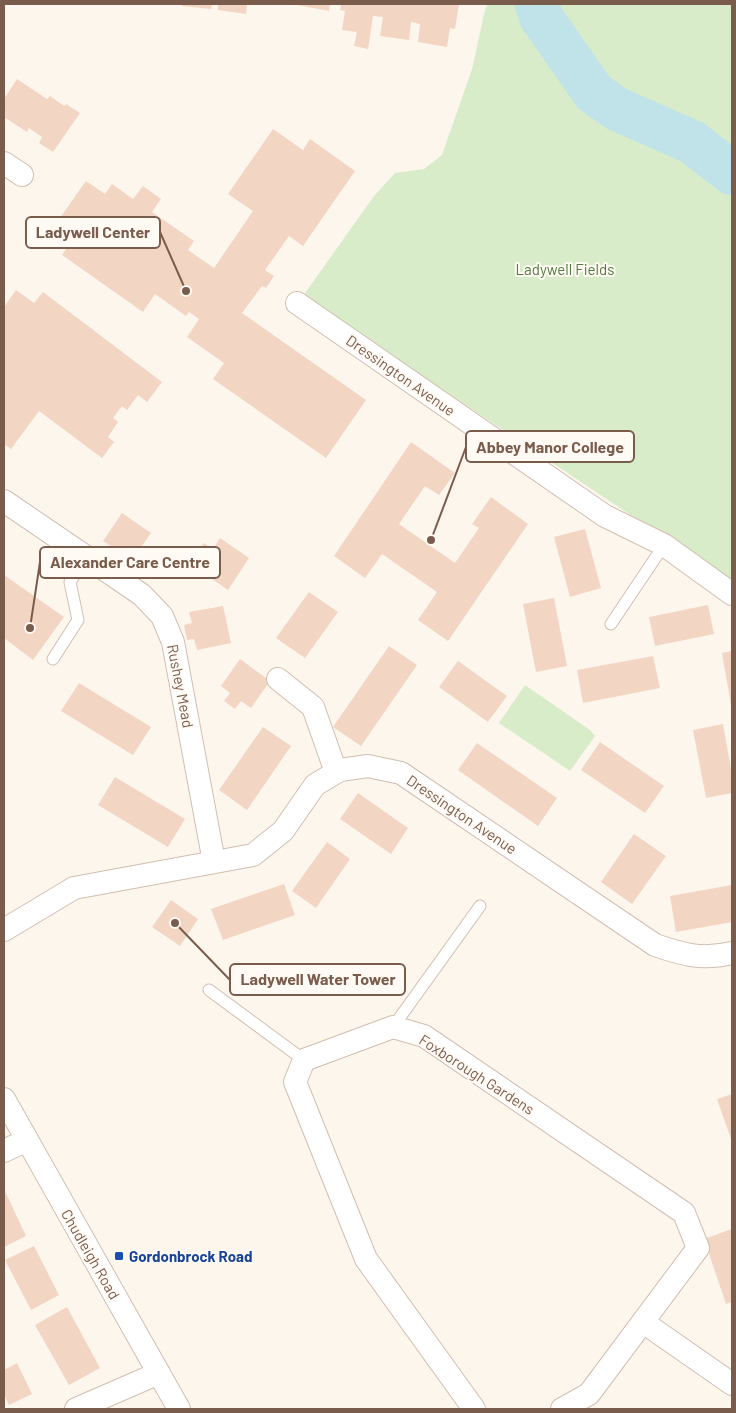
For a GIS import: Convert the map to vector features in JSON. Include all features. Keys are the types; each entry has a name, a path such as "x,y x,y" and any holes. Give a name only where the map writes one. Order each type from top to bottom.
{"street":[{"name":"Dressington Avenue","path":"297,303 606,516 664,546 732,594"},
{"name":"Rushey Mead","path":"4,502 142,595 162,616 173,642 214,862"},
{"path":"278,679 313,707 336,772"},
{"name":"Dressington Avenue","path":"4,930 74,888 253,854 283,831 315,785 340,770 368,766 401,773 655,945 684,955 716,957 732,954"},
{"path":"392,1027 304,1060 295,1082 366,1259 474,1409"},
{"name":"Foxborough Gardens","path":"392,1027 424,1036 684,1213 698,1248 589,1394 562,1409"},
{"name":"Chudleigh Road","path":"4,1098 179,1409"},
{"path":"4,1151 27,1140"},
{"path":"643,1322 732,1384"},
{"path":"76,1409 159,1373"}],"lane":[{"path":"611,624 664,546"},
{"path":"53,659 78,620 70,582 86,558"},
{"path":"392,1027 480,906"},
{"path":"209,990 304,1060"}],"green space":[{"name":"Ladywell Fields","path":"488,4 732,4 732,583 303,296 374,196 395,173 424,169 442,155 472,69"},
{"path":"525,685 590,730 595,736 570,771 499,723"}],"building":[{"path":"182,4 212,4 211,9 182,6"},
{"path":"218,4 247,4 246,14 218,10"},
{"path":"292,4 330,4 329,11"},
{"path":"341,4 459,4 455,29 450,28 447,47 418,42 420,24 411,22 409,40 380,36 383,17 373,16 368,49 354,46 357,32 342,30 345,11 340,10"},
{"path":"17,79 47,99 50,96 64,106 66,104 80,113 53,152 39,143 42,137 29,128 27,132 4,117 4,99"},
{"path":"273,129 303,150 310,139 355,171 303,246 289,236 265,270 274,276 266,288 262,286 242,313 366,400 326,458 213,379 224,363 187,337 199,319 189,312 186,316 155,294 143,312 62,255 69,245 50,232 86,181 105,194 112,184 133,199 143,186 161,199 152,212 194,241 188,250 214,268 253,211 228,194"},
{"path":"16,290 34,303 43,292 162,382 147,402 138,395 127,410 122,406 113,418 118,422 108,437 114,442 102,458 39,411 11,449 4,444 4,307"},
{"path":"411,442 455,473 439,495 425,486 399,524 455,563 479,528 472,524 491,497 528,524 448,641 418,620 437,592 382,554 365,578 334,556"},
{"path":"122,513 151,533 132,560 103,541"},
{"path":"585,529 601,588 570,597 554,537"},
{"path":"220,538 249,558 228,590 199,570 205,560 196,554 204,543 213,549"},
{"path":"4,575 64,617 33,660 4,638"},
{"path":"309,592 338,612 305,658 276,638"},
{"path":"554,598 567,666 536,672 523,604"},
{"path":"708,605 714,634 655,646 649,617"},
{"path":"223,606 231,643 197,650 194,639 187,640 184,625 192,623 189,612"},
{"path":"389,646 417,665 361,746 333,727"},
{"path":"732,651 732,705 731,705 722,653"},
{"path":"653,656 660,688 583,703 577,670"},
{"path":"240,659 270,681 251,708 241,701 235,709 224,701 230,693 221,686"},
{"path":"458,661 507,696 488,722 439,687"},
{"path":"79,683 151,727 133,755 61,711"},
{"path":"723,724 732,775 732,793 706,798 693,730"},
{"path":"263,727 291,746 247,810 219,790"},
{"path":"600,742 664,786 645,813 581,770"},
{"path":"477,743 557,798 538,826 458,770"},
{"path":"115,777 185,819 168,847 98,805"},
{"path":"358,793 408,828 391,854 340,819"},
{"path":"634,834 666,856 632,904 601,882"},
{"path":"327,842 350,859 316,908 292,891"},
{"path":"284,884 295,915 223,940 211,909"},
{"path":"732,885 732,922 676,932 670,896"},
{"path":"171,900 198,919 180,946 152,927"},
{"path":"732,1094 732,1142 717,1099"},
{"path":"4,1189 26,1236 4,1247"},
{"path":"732,1229 732,1302 726,1304 704,1239"},
{"path":"34,1246 59,1295 31,1310 5,1260"},
{"path":"67,1307 100,1368 69,1385 35,1325"},
{"path":"17,1363 32,1394 9,1405 4,1394 4,1370"}],"waterway":[{"path":"537,4 541,17 594,93 617,109 692,142 732,173"}],"place":[{"name":"Ladywell Center","path":"186,291"},
{"name":"Abbey Manor College","path":"431,540"},
{"name":"Alexander Care Centre","path":"30,628"},
{"name":"Ladywell Water Tower","path":"175,923"},
{"name":"Gordonbrock Road","path":"119,1256"}]}
